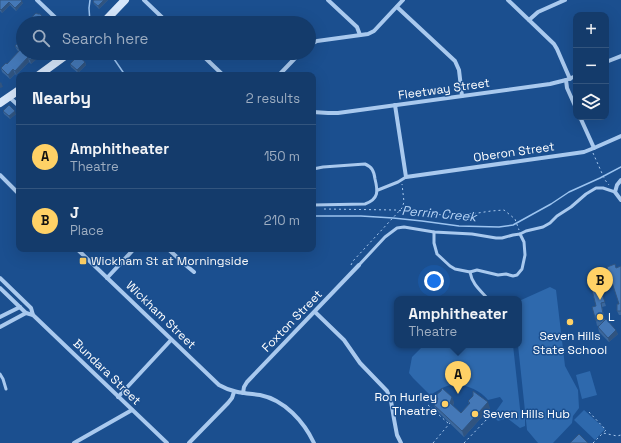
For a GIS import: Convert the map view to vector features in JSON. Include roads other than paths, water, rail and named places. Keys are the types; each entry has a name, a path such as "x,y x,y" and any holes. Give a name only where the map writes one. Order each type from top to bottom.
{"main road":[{"path":"110,16 126,0"},
{"path":"43,72 59,60"},
{"path":"0,103 16,92"}],"street":[{"path":"37,0 53,16"},
{"path":"144,0 161,16"},
{"path":"328,0 356,26 360,35"},
{"path":"316,41 368,34 374,31 403,0"},
{"path":"508,0 554,44 568,79 567,88 573,101"},
{"path":"529,20 538,12 565,0"},
{"path":"397,7 455,61 462,96"},
{"path":"609,61 621,56"},
{"path":"207,60 220,72"},
{"path":"282,72 293,60"},
{"name":"Fleetway Street","path":"316,112 338,113 550,84 573,77"},
{"path":"9,97 16,103"},
{"path":"396,105 406,177"},
{"path":"581,120 594,148"},
{"name":"Oberon Street","path":"406,177 584,152 621,136"},
{"path":"0,176 16,191"},
{"path":"621,180 615,188 615,192 621,200"},
{"name":"Wickham Street","path":"80,252 219,385 234,392"},
{"path":"107,278 131,252"},
{"path":"171,252 194,272"},
{"name":"Foxton Street","path":"243,393 248,382 359,265"},
{"name":"Bundara Street","path":"0,278 31,308 33,315"},
{"name":"Bundara Street","path":"0,288 26,313 33,315 167,443"},
{"path":"0,317 20,307"},
{"path":"315,312 344,340 360,363 387,391 392,401 397,435 400,443"},
{"path":"0,327 26,313"},
{"path":"118,397 171,340"},
{"path":"189,443 228,403 234,392 261,396 282,405 302,423 310,434 314,443"},
{"path":"74,443 132,410"}],"lane":[{"path":"316,168 365,164 370,166 374,171 378,190 372,202 365,204 316,205"},
{"path":"378,190 406,177"},
{"path":"359,265 385,237 397,228 404,227 434,232 472,234 502,238 550,224 557,216 596,188 604,188 615,192"},
{"path":"434,232 434,243 437,254 455,269 470,272 477,270 498,275 506,274 513,276 517,275 522,269 525,255 524,242 520,232"},
{"path":"470,272 471,279 485,296"},
{"path":"0,374 6,389"}],"waterway":[{"name":"Perrin Creek","path":"90,0 90,16"},
{"name":"Perrin Creek","path":"115,60 123,72"},
{"name":"Perrin Creek","path":"316,216 393,218 459,226 499,227 513,225 551,204 569,192 621,167"}],"place":[{"name":"Wickham St at Morningside","path":"83,261"},
{"name":"J","path":"600,300"},
{"name":"L","path":"600,317"},
{"name":"Seven Hills State School","path":"570,322"},
{"name":"Amphitheater","path":"458,394"},
{"name":"Ron Hurley Theatre","path":"445,404"},
{"name":"Seven Hills Hub","path":"475,414"}]}
